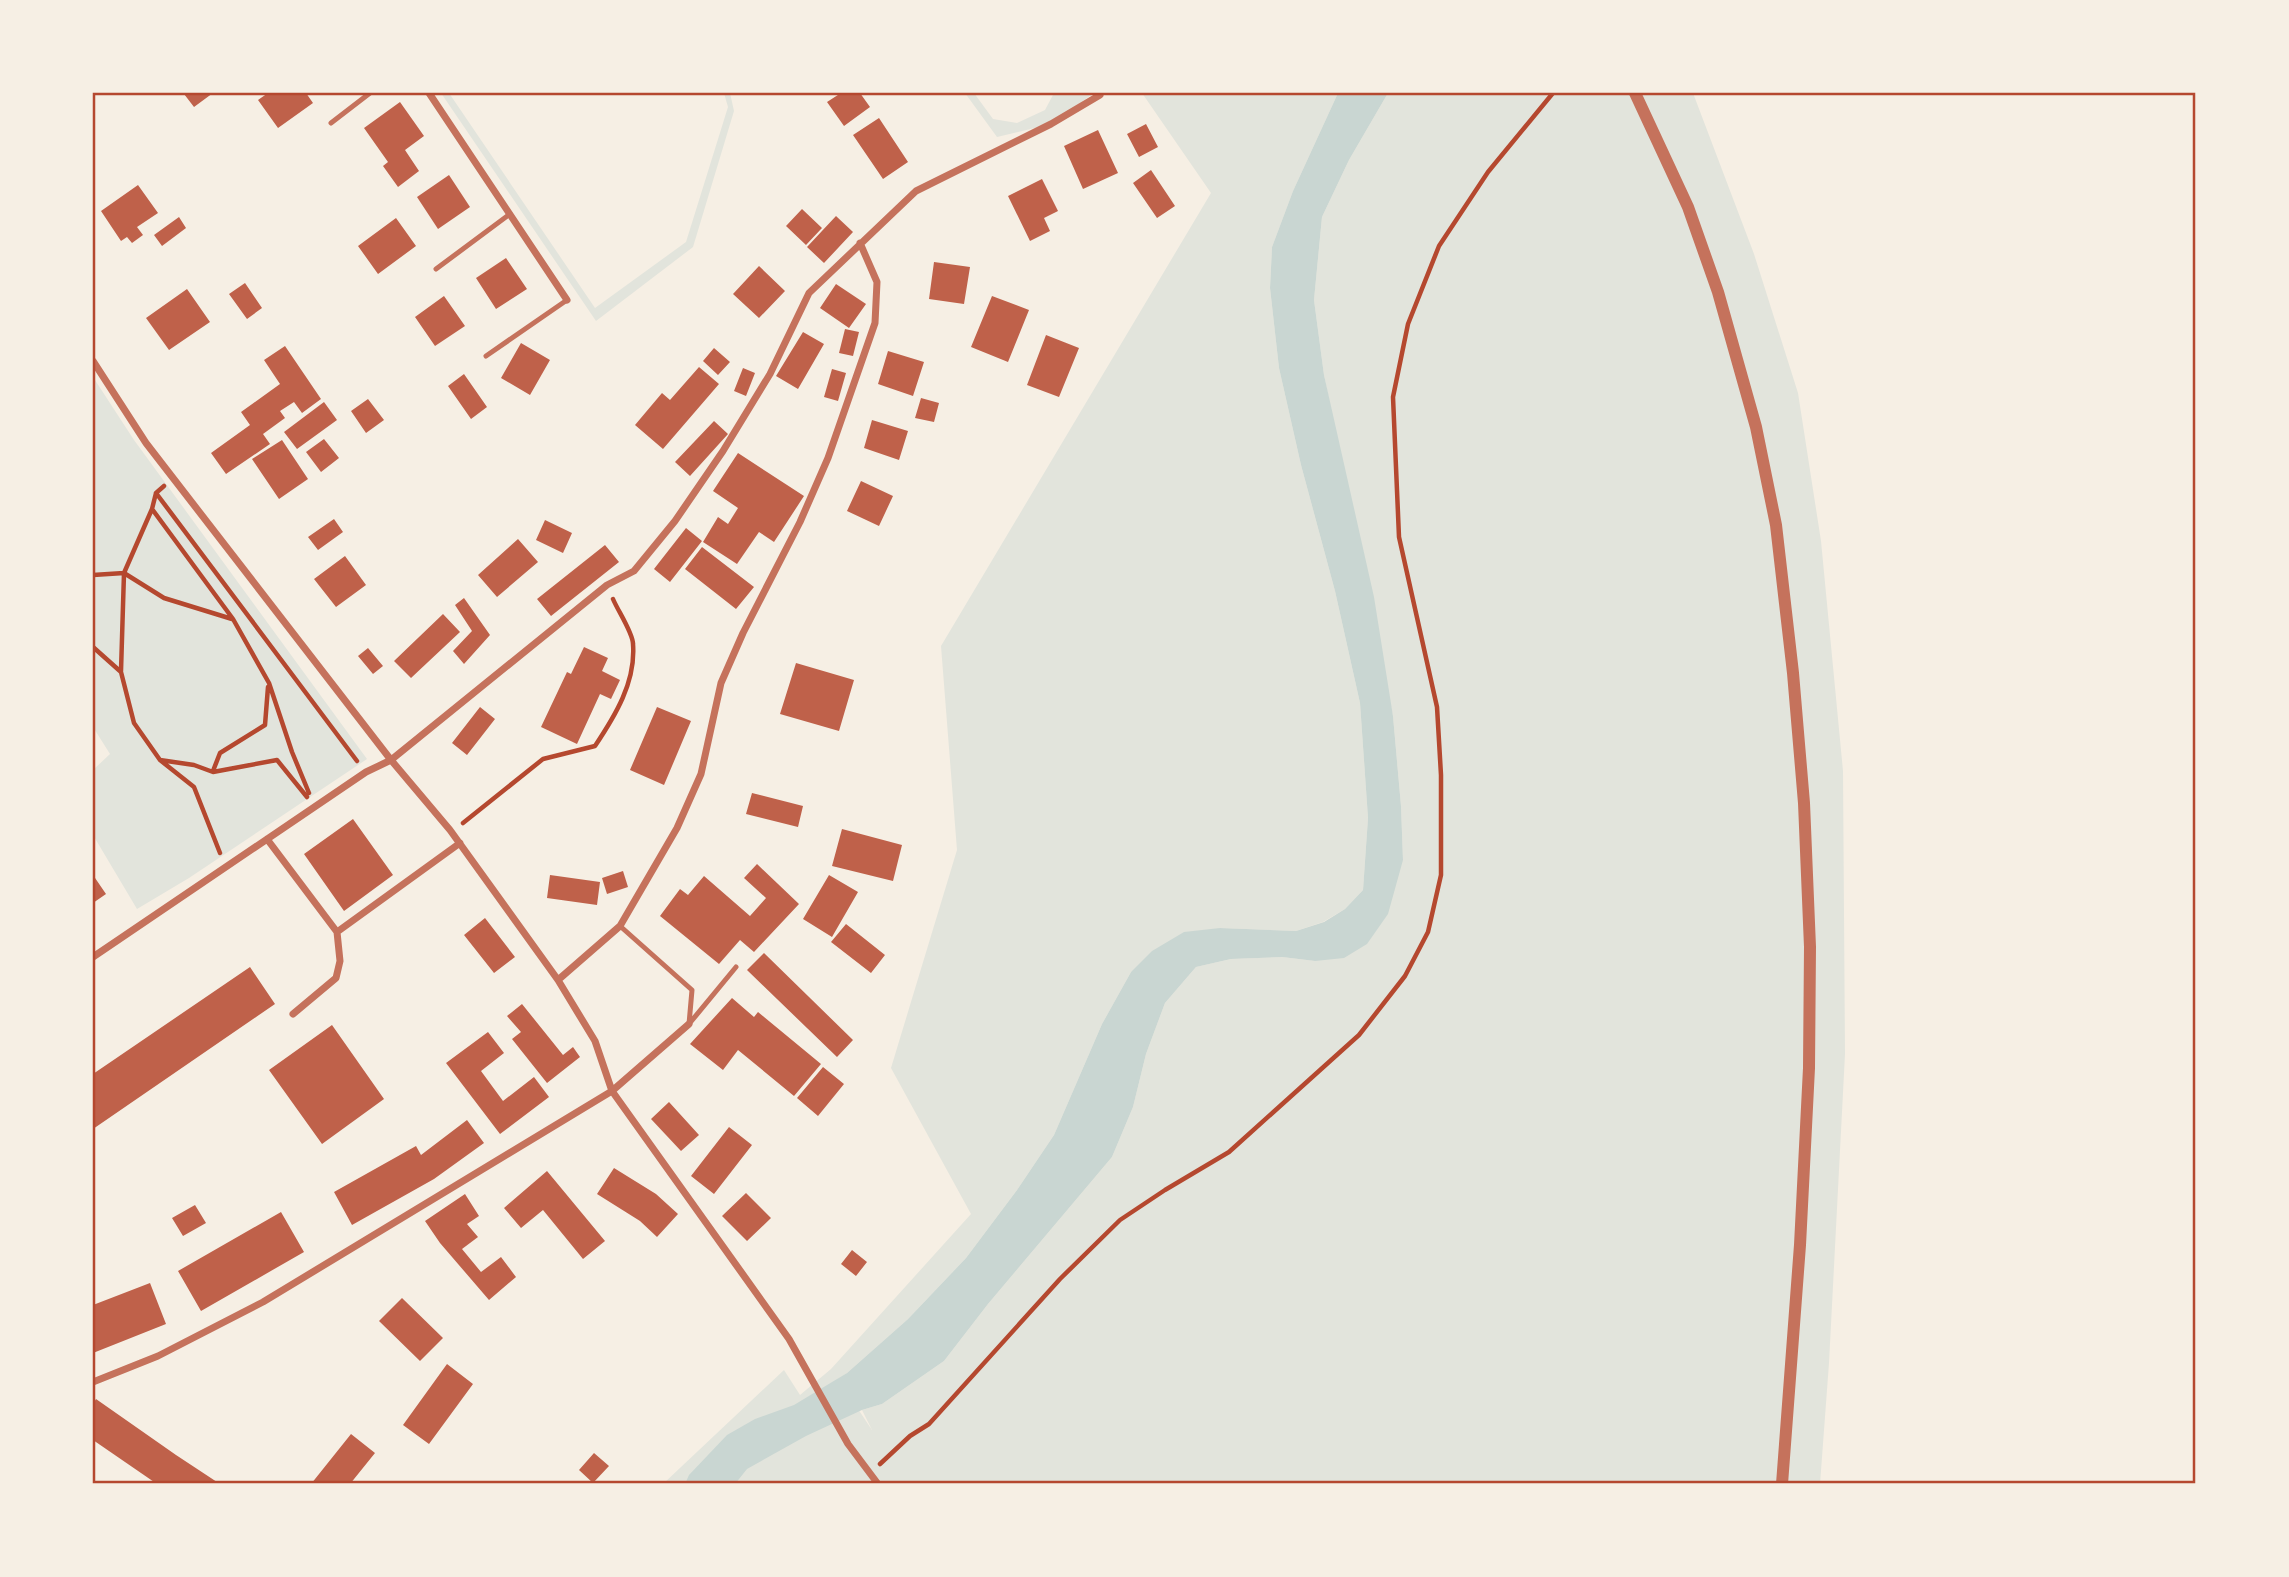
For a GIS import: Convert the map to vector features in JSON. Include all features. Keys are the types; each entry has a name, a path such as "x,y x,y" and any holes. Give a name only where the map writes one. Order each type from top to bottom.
{"street":[{"path":"429,93 567,300"},
{"path":"1635,93 1688,207 1718,292 1756,427 1776,524 1793,673 1804,803 1810,934 1809,1068 1800,1245 1782,1484"},
{"path":"93,957 366,772 391,760 607,585 634,571 675,521 723,451 770,374 809,293 916,191 1051,124 1102,94"},
{"path":"558,980 620,926 677,828 701,774 721,683 822,471 875,323 877,282 860,243"},
{"path":"93,361 146,443 391,760 460,843 558,980 595,1041 612,1091 789,1339 848,1444 878,1484"},
{"path":"267,839 337,932 340,961 337,978 293,1014"},
{"path":"337,932 460,843"},
{"path":"93,1382 158,1356 263,1302 612,1091 689,1024"}],"lane":[{"path":"331,123 370,93"},
{"path":"436,269 510,214"},
{"path":"486,356 567,300"},
{"path":"620,926 692,990 689,1024"},
{"path":"689,1024 736,967"}],"path":[{"path":"870,1474 910,1436 929,1424 1060,1279 1120,1220 1229,1152 1359,1035 1405,976 1428,932 1441,876 1441,775 1437,707 1399,537 1393,397 1408,324 1439,246 1488,172 1553,93"},
{"path":"174,478 156,493 152,509 124,573 121,672 134,723 160,760 194,788 225,867"},
{"path":"156,493 366,772"},
{"path":"152,509 233,619 269,683 292,752 316,808"},
{"path":"93,575 124,573 164,598 233,619"},
{"path":"450,830 461,825 543,759 595,746 613,719 628,685 634,642 607,585"},
{"path":"93,647 121,672"},
{"path":"213,772 220,753 265,725 269,683"},
{"path":"160,760 194,765 213,772 277,760 316,808"}],"shaded area":[{"path":"441,93 449,93 595,308 686,242 728,107 724,93 730,93 734,111 693,247 596,321"},
{"path":"965,93 974,93 993,119 1017,123 1045,110 1054,93 1094,93 1051,124 997,137"},
{"path":"1142,93 1338,93 1293,191 1272,247 1270,288 1279,368 1360,703 1368,818 1363,890 1345,909 1323,922 1296,931 1220,928 1131,972 1102,1024 1054,1135 1017,1190 966,1258 908,1319 838,1379 872,1430 862,1410 882,1404 944,1361 988,1304 1112,1157 1133,1107 1146,1054 1165,1003 1196,967 1231,959 1282,957 1315,961 1403,860 1393,716 1324,375 1314,300 1322,217 1349,160 1388,93 1693,93 1754,254 1798,393 1821,541 1843,771 1845,1054 1820,1484 663,1484 784,1370 800,1395 831,1369 971,1214 891,1068 957,850 941,646 1211,193"},
{"path":"1338,93 1388,93 1349,160 1322,217 1314,300 1324,375 1374,597 1393,716 1403,860 1388,914 1367,944 1344,958 1315,961 1282,957 1231,959 1196,967 1165,1003 1146,1054 1133,1107 1112,1157 988,1304 944,1361 882,1404 862,1410 806,1436 747,1469 735,1484 685,1484 689,1475 727,1435 755,1419 794,1405 847,1373 908,1319 966,1258 1054,1135 1102,1024 1131,972 1152,951 1184,932 1220,928 1296,931 1324,922 1345,909 1363,890 1368,818 1360,703 1279,368 1270,288 1272,247 1293,191"},
{"path":"93,377 134,440 367,759 189,878 137,909 93,835 93,770 110,754 93,727"}],"building":[{"path":"213,93 194,107 184,94"},
{"path":"268,93 306,93 313,103 278,128 258,100"},
{"path":"841,93 860,93 870,107 844,126 827,102"},
{"path":"400,102 424,136 405,150 419,171 398,187 383,166 388,162 364,128"},
{"path":"879,118 908,162 883,179 853,135"},
{"path":"1146,124 1158,147 1139,157 1127,134"},
{"path":"1098,130 1118,173 1083,189 1064,146"},
{"path":"1151,170 1175,206 1157,218 1133,183"},
{"path":"449,175 470,207 438,229 417,197"},
{"path":"1042,179 1058,211 1044,218 1050,231 1030,241 1008,196"},
{"path":"138,185 158,213 137,227 143,235 132,243 127,237 121,241 101,211"},
{"path":"802,209 822,228 806,245 786,226"},
{"path":"836,216 853,232 824,263 807,247"},
{"path":"179,217 186,228 162,246 154,235"},
{"path":"396,218 416,246 378,274 358,246"},
{"path":"506,258 527,289 496,309 476,278"},
{"path":"934,262 970,267 964,304 929,299"},
{"path":"759,266 785,291 759,318 733,294"},
{"path":"245,283 262,308 247,319 229,294"},
{"path":"836,284 866,304 849,328 820,308"},
{"path":"187,289 210,322 169,350 146,318"},
{"path":"444,296 465,326 435,346 415,317"},
{"path":"992,296 1029,310 1008,362 971,347"},
{"path":"845,329 859,332 853,356 839,353"},
{"path":"803,332 824,344 798,389 776,376"},
{"path":"1046,335 1079,348 1059,397 1027,385"},
{"path":"521,343 550,360 530,395 501,378"},
{"path":"285,346 321,399 302,413 294,402 280,411 285,418 263,434 270,444 226,474 211,453 250,425 241,412 280,384 264,360"},
{"path":"714,348 730,362 718,375 703,361"},
{"path":"888,351 924,362 913,396 878,384"},
{"path":"699,367 719,384 663,449 635,425 662,393 670,400"},
{"path":"743,368 755,373 746,396 734,391"},
{"path":"832,369 846,373 838,401 824,397"},
{"path":"464,374 487,407 471,419 448,386"},
{"path":"921,398 939,403 934,422 915,418"},
{"path":"368,399 384,420 366,433 351,411"},
{"path":"324,402 337,420 297,449 284,432"},
{"path":"872,420 908,431 899,460 864,448"},
{"path":"714,421 728,434 690,476 675,462"},
{"path":"324,439 339,458 321,472 306,452"},
{"path":"282,440 308,479 279,499 252,459"},
{"path":"738,453 804,496 774,542 759,532 737,564 703,542 718,517 728,524 738,508 713,491"},
{"path":"861,481 893,496 879,526 847,511"},
{"path":"334,519 343,532 318,550 308,537"},
{"path":"545,520 572,533 563,553 536,540"},
{"path":"686,528 702,541 670,582 654,569"},
{"path":"518,539 538,562 497,597 478,575"},
{"path":"605,545 619,562 551,616 537,599"},
{"path":"702,547 754,587 736,609 685,569"},
{"path":"345,556 366,585 336,607 314,579"},
{"path":"464,598 490,635 464,664 453,651 472,631 455,605"},
{"path":"443,614 460,632 411,678 394,661"},
{"path":"584,647 608,658 602,671 620,680 611,699 600,694 577,744 541,727 567,672 571,674"},
{"path":"368,648 383,666 373,674 358,656"},
{"path":"796,663 854,680 839,731 780,714"},
{"path":"480,707 495,719 467,755 452,743"},
{"path":"657,707 691,721 664,785 630,770"},
{"path":"752,793 803,806 798,827 746,814"},
{"path":"353,819 393,875 344,911 304,854"},
{"path":"842,829 902,845 893,881 832,866"},
{"path":"757,864 799,904 754,952 740,940 719,964 660,916 680,889 688,895 704,876 750,916 766,898 744,878"},
{"path":"623,871 628,887 607,894 602,878"},
{"path":"93,875 106,894 93,903"},
{"path":"550,875 600,882 597,905 547,898"},
{"path":"829,875 858,892 832,937 803,919"},
{"path":"485,918 515,957 494,973 464,935"},
{"path":"846,924 885,955 871,973 831,942"},
{"path":"764,953 853,1040 837,1057 747,970"},
{"path":"250,967 275,1004 93,1129 93,1074"},
{"path":"732,998 754,1017 758,1012 821,1064 794,1096 738,1050 723,1070 690,1044"},
{"path":"522,1004 563,1055 573,1047 580,1057 547,1083 512,1039 521,1032 507,1016"},
{"path":"332,1025 384,1099 322,1144 269,1070"},
{"path":"488,1032 504,1053 481,1071 503,1101 534,1077 549,1097 500,1134 446,1063"},
{"path":"823,1067 844,1084 818,1116 797,1098"},
{"path":"669,1102 699,1135 681,1151 651,1119"},
{"path":"467,1120 484,1143 434,1179 352,1225 334,1192 416,1146 421,1155"},
{"path":"729,1127 752,1145 714,1194 691,1176"},
{"path":"614,1168 656,1194 678,1214 657,1237 640,1221 597,1194"},
{"path":"547,1171 605,1241 583,1259 543,1210 521,1228 504,1208"},
{"path":"746,1193 771,1218 747,1241 722,1216"},
{"path":"465,1194 479,1216 467,1224 478,1237 462,1249 481,1272 501,1257 516,1277 489,1300 440,1243 425,1221"},
{"path":"195,1205 206,1223 183,1236 172,1218"},
{"path":"281,1212 304,1252 201,1311 178,1271"},
{"path":"852,1250 867,1262 856,1276 841,1264"},
{"path":"150,1283 166,1324 93,1353 93,1305"},
{"path":"402,1298 443,1338 420,1361 379,1321"},
{"path":"447,1364 473,1384 429,1444 403,1425"},
{"path":"96,1399 220,1484 157,1484 93,1440 93,1404"},
{"path":"351,1434 375,1453 350,1484 311,1484"},
{"path":"594,1453 609,1466 593,1483 579,1470"}]}
